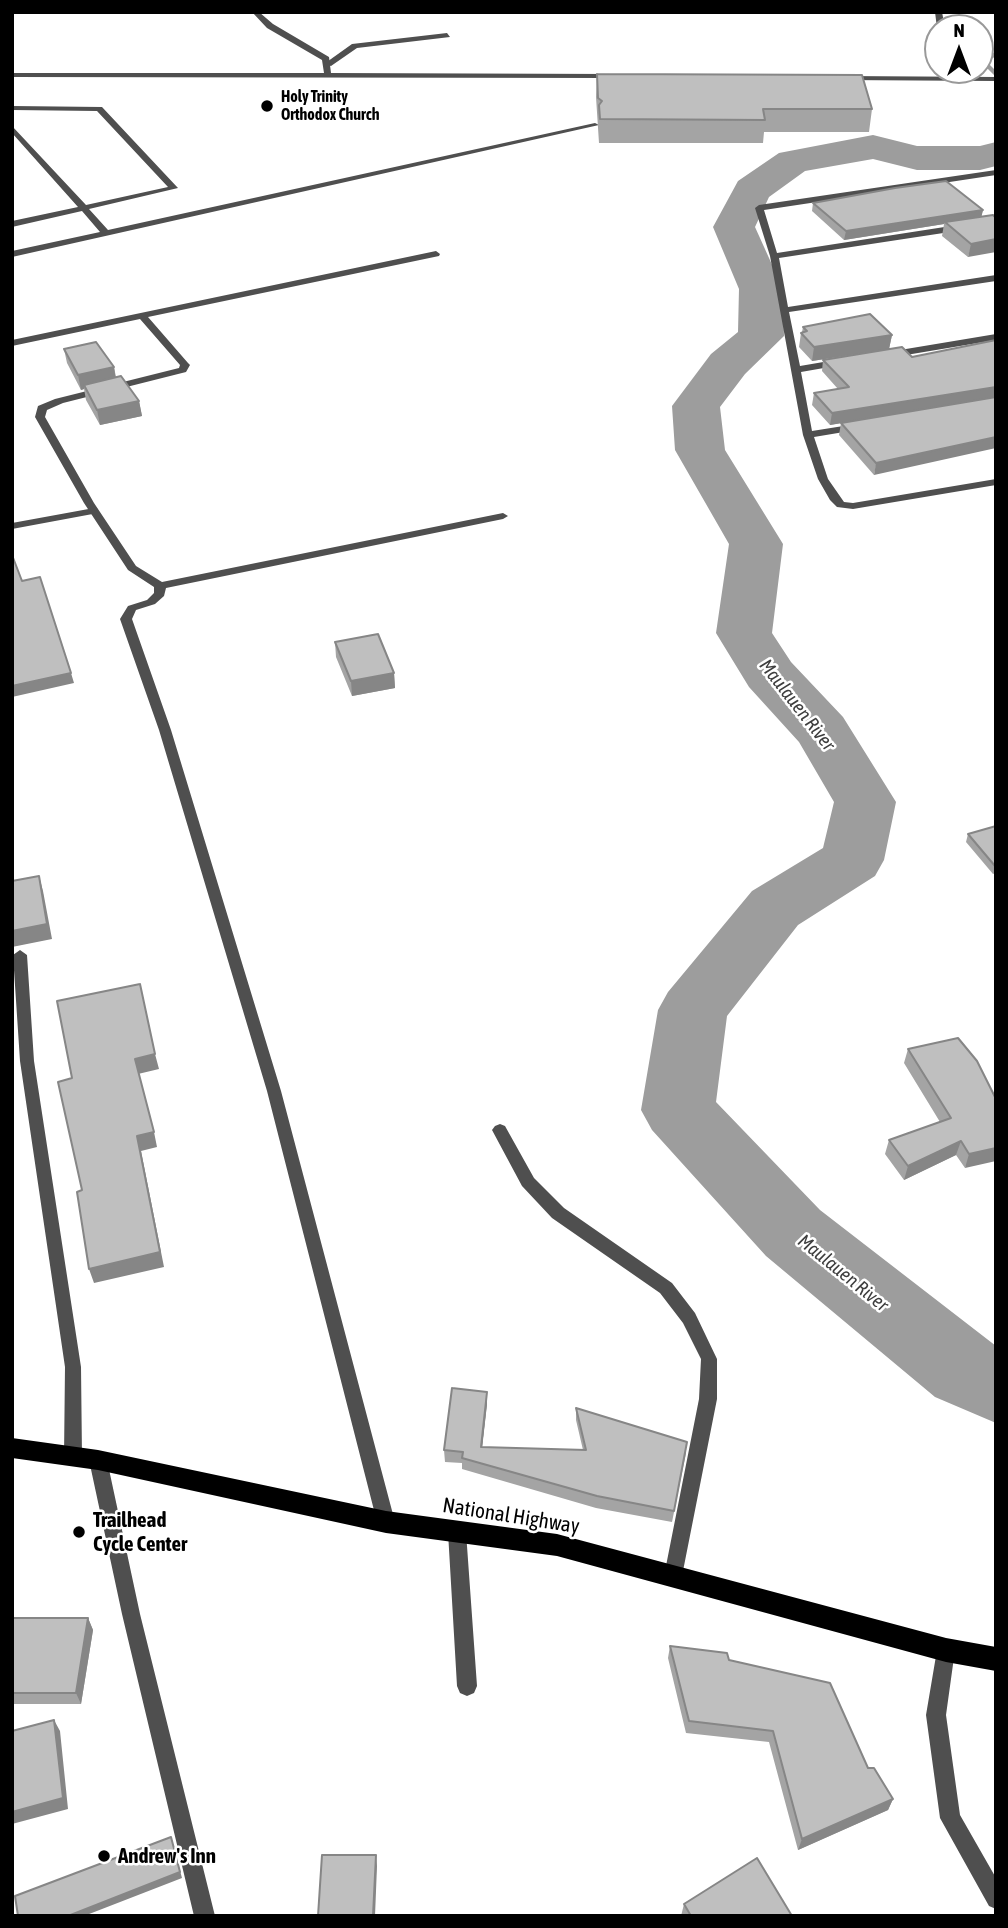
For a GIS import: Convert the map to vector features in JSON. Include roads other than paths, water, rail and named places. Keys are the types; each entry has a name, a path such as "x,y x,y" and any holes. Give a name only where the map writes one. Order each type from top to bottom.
{"main road":[{"name":"National Highway","path":"12,1448 98,1460 386,1522 557,1545 946,1650 996,1659"}],"street":[{"path":"255,12 270,26 319,53 328,64 328,76"},
{"path":"328,64 355,46 447,35"},
{"path":"12,75 629,77"},
{"path":"832,78 924,76"},
{"path":"12,108 99,109 174,188 12,224"},
{"path":"12,254 595,125"},
{"path":"12,128 105,232"},
{"path":"996,172 759,208 774,256 808,435 823,479 841,505 853,506 996,482"},
{"path":"774,256 996,222"},
{"path":"12,343 436,254"},
{"path":"784,310 996,278"},
{"path":"142,316 185,365 183,370 60,401 42,408 40,417 94,511 132,568 160,586 503,516"},
{"path":"874,357 996,337"},
{"path":"794,370 848,361"},
{"path":"808,435 861,426"},
{"path":"12,526 94,511"},
{"path":"160,586 160,594 151,602 132,608 127,619 165,730 274,1091 386,1522"},
{"path":"20,956 27,1062 73,1367 73,1457"},
{"path":"500,1129 528,1182 558,1213 666,1288 689,1318 709,1359 708,1399 673,1576"},
{"path":"98,1460 131,1614 205,1916"},
{"path":"457,1532 467,1686"},
{"path":"946,1650 936,1715 950,1818 996,1899"}],"waterway":[{"name":"Maulauen River","path":"996,53 984,62 996,75"},
{"name":"Maulauen River","path":"996,154 980,158 917,158 873,147 793,161 752,190 734,227 761,289 761,336 728,364 696,406 700,450 756,544 744,633 770,674 822,731 865,802 852,860 775,908 693,1010 678,1110 793,1233 964,1371 996,1386"}],"place":[{"name":"Holy Trinity Orthodox Church","path":"267,106"},
{"name":"Trailhead Cycle Center","path":"79,1532"},
{"name":"Andrew's Inn","path":"104,1856"}]}
